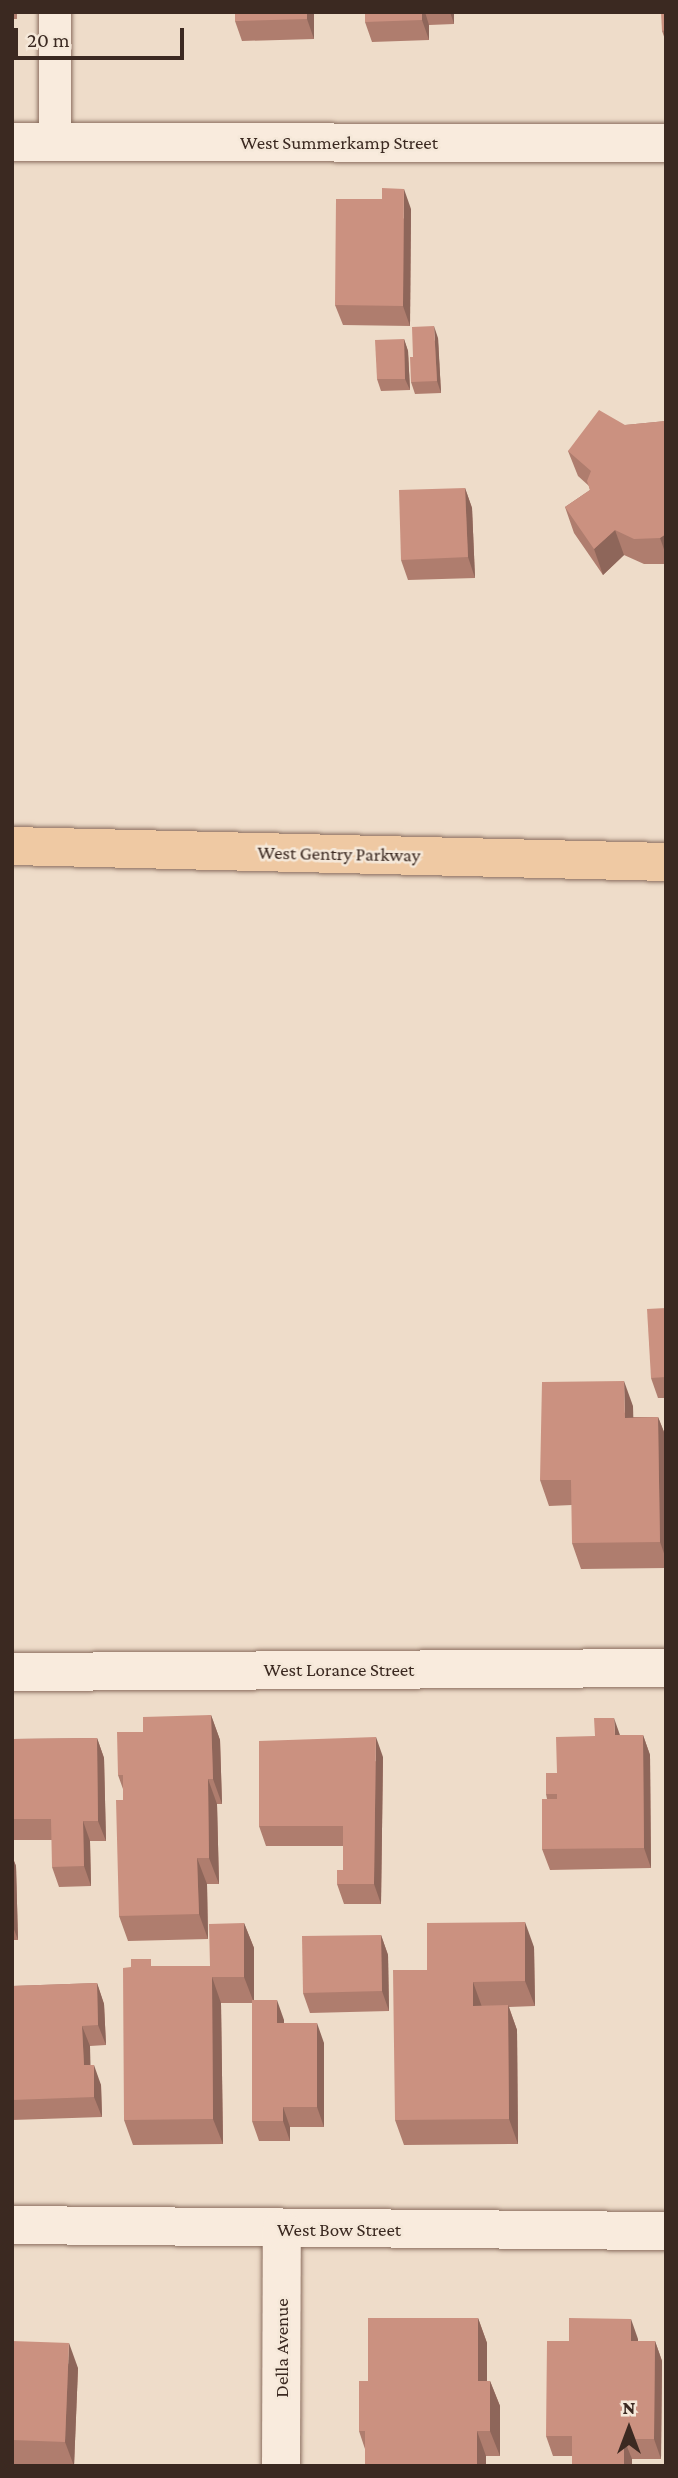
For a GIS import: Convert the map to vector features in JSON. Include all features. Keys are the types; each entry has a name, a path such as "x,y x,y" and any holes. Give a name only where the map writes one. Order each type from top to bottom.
{"main road":[{"name":"West Gentry Parkway","path":"12,846 666,862"}],"street":[{"name":"West Summerkamp Street","path":"12,142 666,144"},
{"name":"West Lorance Street","path":"12,1672 666,1668"},
{"name":"West Bow Street","path":"12,2225 282,2230 666,2231"},
{"name":"Della Avenue","path":"281,2466 282,2230"}],"lane":[{"path":"55,12 55,144"}],"building":[{"path":"235,12 307,12 307,19 235,21"},
{"path":"365,12 422,12 422,20 365,22"},
{"path":"661,12 666,12 666,30 662,31"},
{"path":"382,188 404,189 403,306 335,305 336,199 382,199"},
{"path":"434,326 437,381 411,382 412,327"},
{"path":"404,339 405,379 377,379 375,340"},
{"path":"599,410 625,425 666,421 666,534 660,538 634,539 615,530 594,549 565,507 590,490 587,481 591,471 568,451"},
{"path":"465,488 468,557 401,560 399,490"},
{"path":"666,1308 666,1377 651,1378 647,1309"},
{"path":"624,1381 625,1418 658,1417 660,1542 572,1543 571,1480 540,1480 542,1382"},
{"path":"211,1715 213,1779 208,1779 209,1858 197,1858 199,1914 119,1916 116,1800 123,1800 123,1775 118,1775 117,1732 143,1732 143,1717"},
{"path":"594,1718 614,1718 615,1735 643,1735 644,1848 542,1849 542,1799 557,1799 557,1794 546,1794 546,1773 557,1773 556,1737 595,1736"},
{"path":"376,1737 374,1884 337,1884 337,1870 343,1870 343,1826 259,1826 259,1741"},
{"path":"97,1738 98,1821 83,1821 84,1866 52,1867 51,1819 12,1819 12,1739"},
{"path":"525,1922 525,1981 473,1982 473,2006 508,2005 509,2119 395,2120 393,1970 427,1970 427,1923"},
{"path":"244,1923 244,1977 212,1977 213,2119 124,2120 123,1968 131,1967 131,1959 151,1959 151,1966 210,1966 209,1924"},
{"path":"381,1935 382,1991 303,1993 302,1936"},
{"path":"97,1983 98,2025 82,2026 84,2065 94,2065 94,2097 12,2100 12,1986"},
{"path":"252,2000 277,2000 277,2023 317,2023 317,2107 283,2107 283,2121 252,2121"},
{"path":"368,2318 478,2318 478,2381 490,2381 490,2431 477,2431 477,2466 365,2466 365,2431 359,2431 359,2381 368,2381"},
{"path":"569,2318 631,2319 631,2341 655,2341 654,2439 624,2439 624,2464 572,2464 572,2436 546,2436 547,2341 569,2341"},
{"path":"12,2341 69,2343 65,2442 12,2440"}]}
